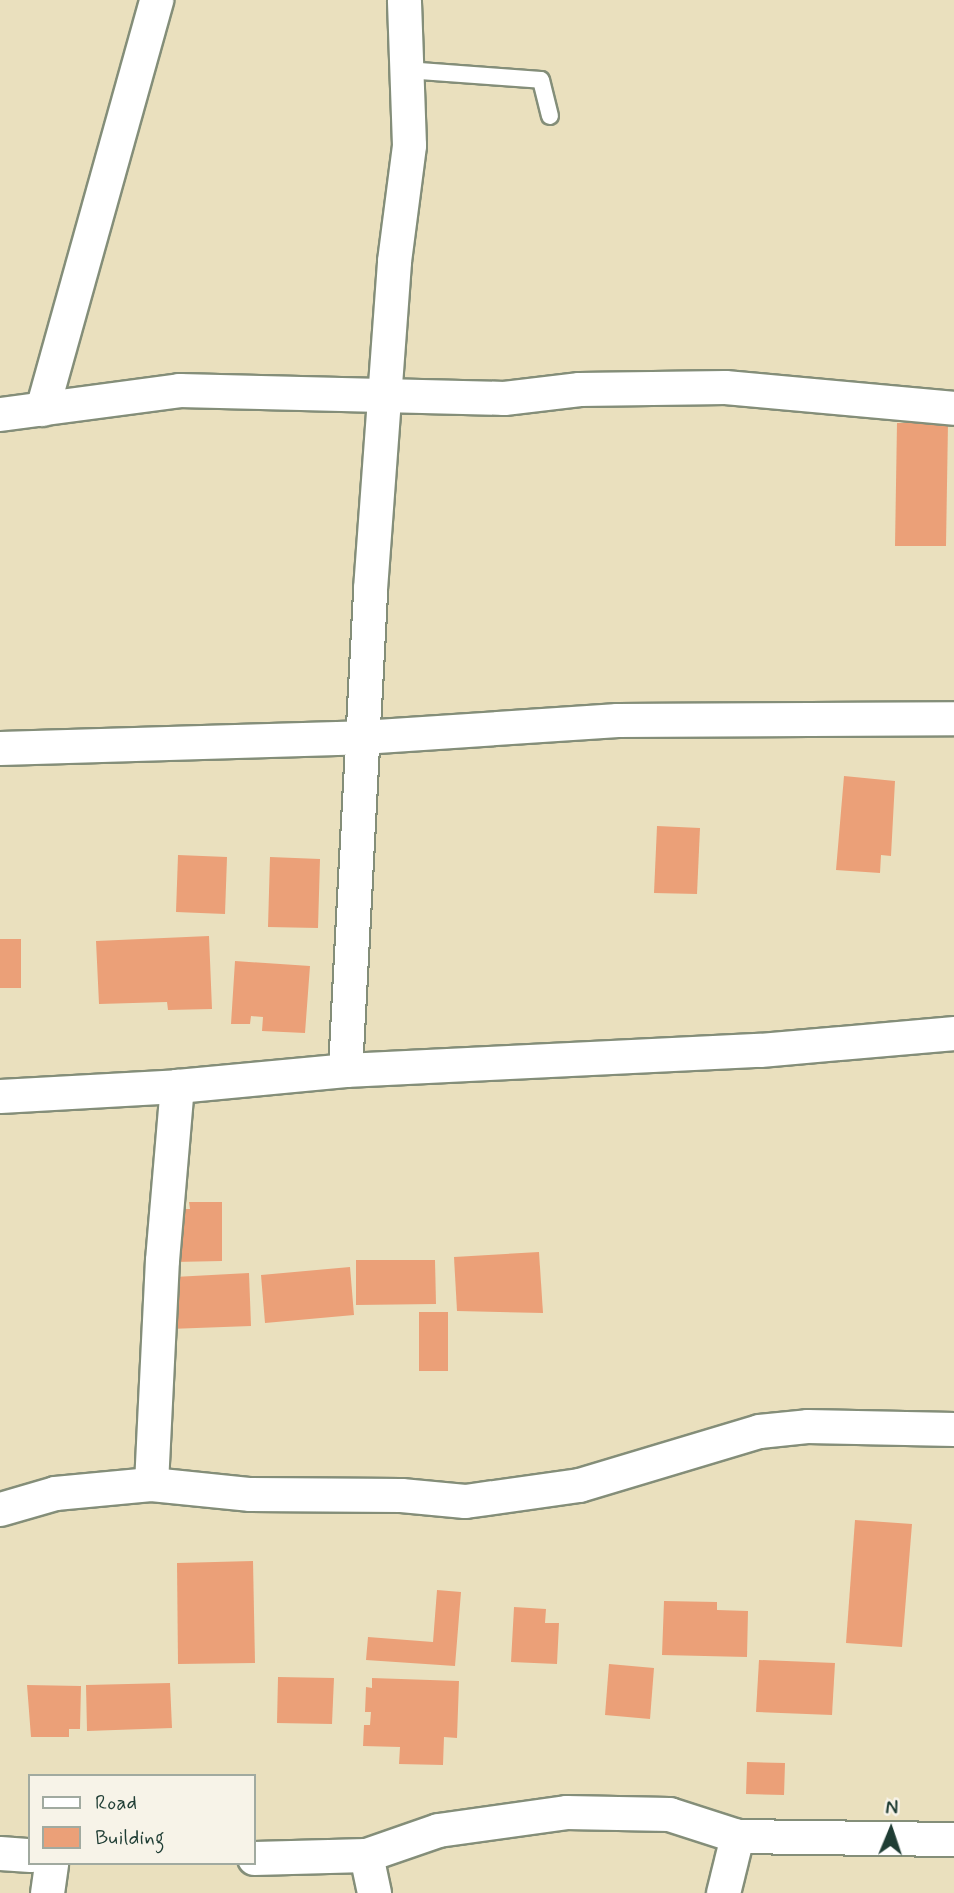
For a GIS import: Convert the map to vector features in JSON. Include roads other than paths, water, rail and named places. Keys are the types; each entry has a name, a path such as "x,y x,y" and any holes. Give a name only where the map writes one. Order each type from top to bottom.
{"street":[{"path":"42,409 156,0"},
{"path":"345,1070 362,737 394,261 409,145 404,0"},
{"path":"0,414 178,390 504,398 579,389 725,387 954,408"},
{"path":"0,748 362,737 617,720 954,719"},
{"path":"0,1096 177,1086 345,1070 760,1050 954,1033"},
{"path":"152,1484 162,1260 177,1086"},
{"path":"0,1509 55,1493 152,1484 250,1494 401,1495 465,1501 579,1485 759,1431 807,1426 954,1429"},
{"path":"256,1858 366,1855 438,1830 566,1812 669,1814 737,1836 954,1839"},
{"path":"723,1893 737,1836"},
{"path":"0,1853 28,1855"},
{"path":"366,1855 374,1893"},
{"path":"47,1893 51,1865"}],"lane":[{"path":"406,70 541,80 545,84 550,116"}]}
